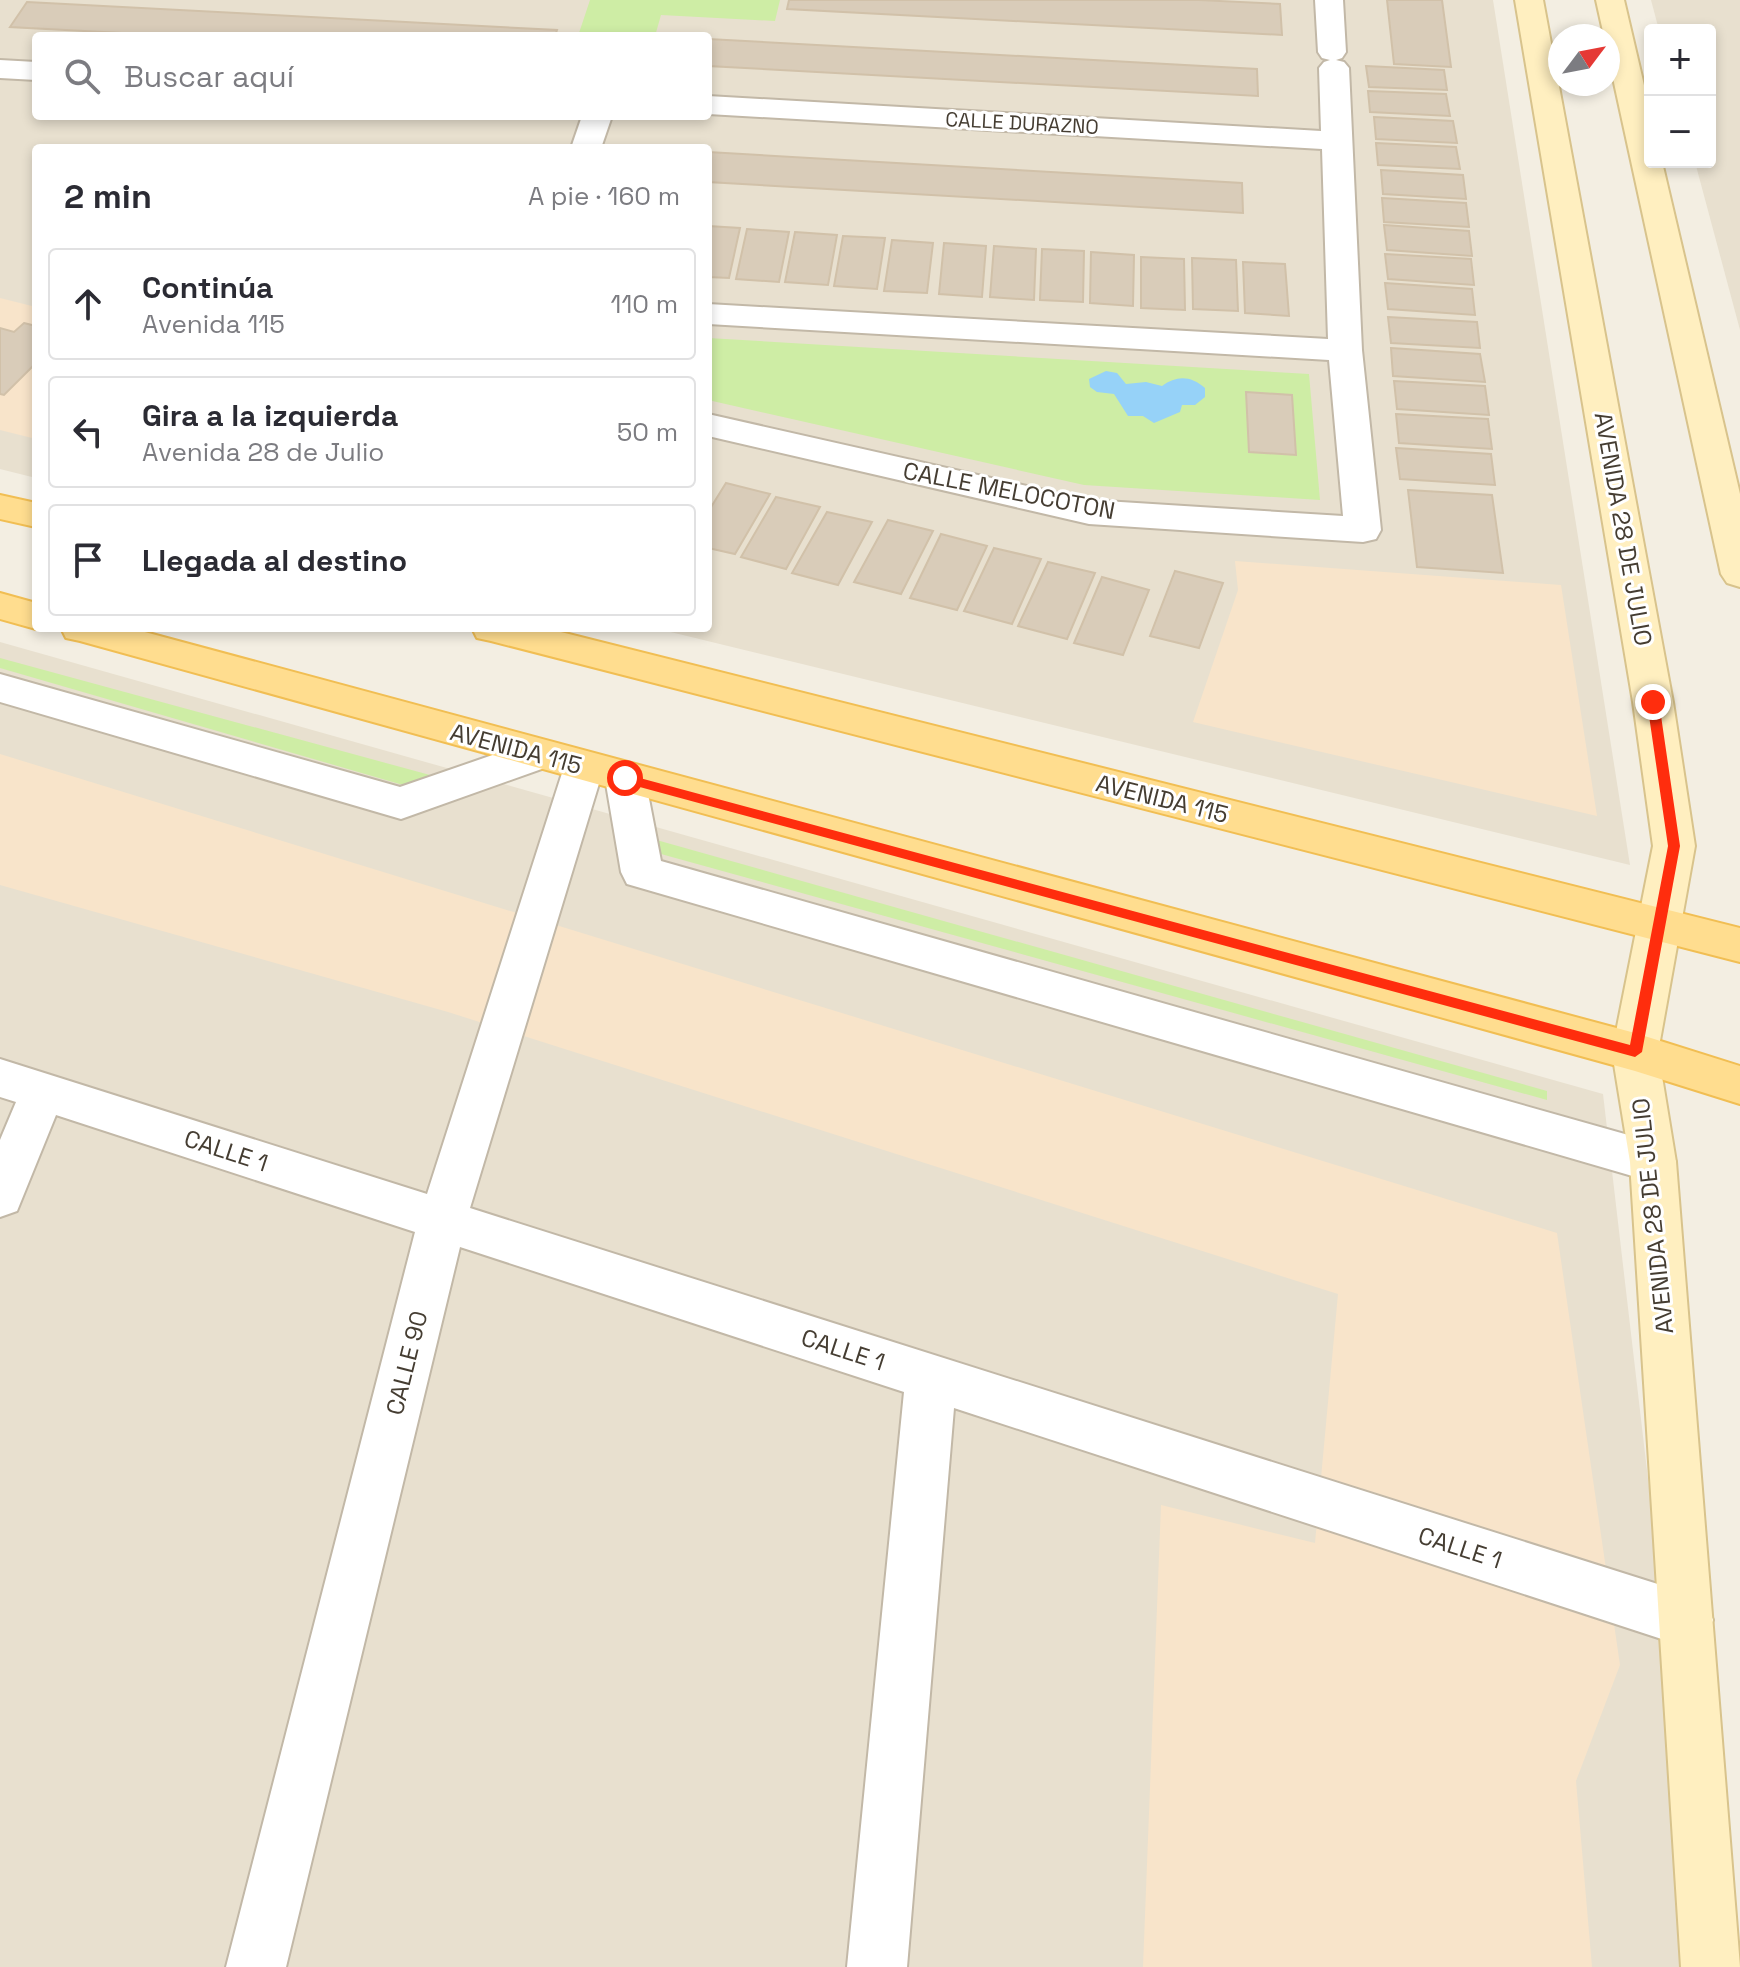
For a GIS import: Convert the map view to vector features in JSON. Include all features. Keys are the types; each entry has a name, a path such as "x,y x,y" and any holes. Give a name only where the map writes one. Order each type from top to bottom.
{"main road":[{"name":"AVENIDA 28 DE JULIO","path":"1529,0 1653,702 1674,846 1635,1052 1653,1162 1711,1967"},
{"path":"1610,0 1740,574"},
{"path":"0,507 32,514"},
{"path":"0,606 32,615"},
{"name":"AVENIDA 115","path":"94,632 536,755 1635,1052 1740,1085"},
{"name":"AVENIDA 115","path":"507,632 1740,945"}],"street":[{"path":"712,314 1345,350 1329,0"},
{"path":"0,69 32,71"},
{"name":"CALLE DURAZNO","path":"712,105 1337,141"},
{"path":"587,144 596,120"},
{"name":"CALLE MELOCOTON","path":"712,426 1089,512 1363,530 1345,350"},
{"path":"0,688 401,803 536,755"},
{"path":"604,773 642,872 1653,1162"},
{"name":"CALLE 90","path":"256,1967 442,1221 604,773"},
{"path":"0,1196 22,1085"},
{"name":"CALLE 1","path":"22,1085 1686,1620"},
{"path":"877,1967 931,1379"}],"shaded area":[{"path":"0,0 1493,0 1630,865 670,632 712,632 712,144 32,144 32,477 0,469"},
{"path":"1651,0 1740,0 1740,330 1697,168 1716,168 1716,24 1657,24"},
{"path":"0,298 32,306 32,438 0,430"},
{"path":"1235,561 1561,585 1597,816 1193,722 1238,590"},
{"path":"0,642 1603,1094 1705,1967 0,1967"},
{"path":"0,754 1557,1233 1620,1665 1576,1781 1592,1967 1143,1967 1161,1505 1315,1543 1338,1294 448,1012 0,885"}],"green space":[{"path":"590,0 780,0 775,21 661,15 656,32 579,32"},
{"path":"712,338 1309,374 1320,500 1084,485 712,401"},
{"path":"0,658 430,775 403,785 0,668"},
{"path":"653,839 1547,1091 1547,1100 661,854"}],"water":[{"path":"1106,371 1117,373 1126,384 1146,382 1162,386 1173,380 1189,379 1205,388 1205,397 1195,405 1182,405 1180,412 1154,423 1143,416 1128,416 1114,394 1097,392 1090,387 1089,379"}],"building":[{"path":"789,0 1199,0 1280,4 1282,35 787,9"},
{"path":"1387,0 1442,0 1451,67 1394,64"},
{"path":"27,2 557,30 103,32 10,27"},
{"path":"712,39 1257,69 1258,96 712,66"},
{"path":"1366,66 1444,70 1447,90 1369,87"},
{"path":"1368,91 1446,94 1450,116 1370,112"},
{"path":"1374,117 1453,121 1457,143 1376,139"},
{"path":"1376,143 1456,147 1460,169 1378,165"},
{"path":"712,152 1242,183 1243,213 712,182"},
{"path":"1381,170 1463,175 1466,199 1383,194"},
{"path":"1382,198 1466,203 1469,227 1384,222"},
{"path":"1384,225 1469,231 1472,256 1387,250"},
{"path":"712,226 740,228 729,278 712,277"},
{"path":"747,229 789,232 779,282 736,279"},
{"path":"795,232 837,235 828,285 785,282"},
{"path":"843,236 885,238 877,289 834,286"},
{"path":"892,240 933,243 927,293 884,291"},
{"path":"944,243 986,246 982,297 939,294"},
{"path":"994,246 1036,249 1034,300 990,297"},
{"path":"1042,249 1084,251 1083,302 1040,300"},
{"path":"1091,252 1134,255 1133,306 1090,303"},
{"path":"1385,254 1471,259 1474,285 1388,279"},
{"path":"1141,257 1184,259 1185,310 1141,308"},
{"path":"1192,258 1236,260 1238,311 1193,309"},
{"path":"1243,262 1285,264 1289,316 1245,313"},
{"path":"1385,283 1472,289 1475,315 1388,309"},
{"path":"1388,317 1477,322 1480,348 1391,343"},
{"path":"24,323 32,325 32,367 4,395 0,394 0,328 14,332"},
{"path":"1391,348 1480,354 1485,382 1393,376"},
{"path":"1394,381 1485,386 1489,415 1397,409"},
{"path":"1246,392 1292,395 1296,455 1249,452"},
{"path":"1396,414 1488,419 1492,449 1399,443"},
{"path":"1396,448 1491,454 1495,485 1400,479"},
{"path":"726,483 770,494 735,554 712,549 712,506"},
{"path":"1408,490 1492,495 1503,573 1417,567"},
{"path":"776,497 820,507 786,569 741,557"},
{"path":"827,512 872,522 838,585 792,573"},
{"path":"888,520 933,531 901,594 854,582"},
{"path":"941,534 987,546 957,610 910,598"},
{"path":"994,548 1041,559 1012,624 964,611"},
{"path":"1048,562 1095,573 1067,639 1018,626"},
{"path":"1175,571 1223,583 1199,648 1150,636"},
{"path":"1102,577 1149,590 1123,655 1074,643"}],"route":[{"path":"625,778 1635,1052 1674,846 1653,702"}]}
